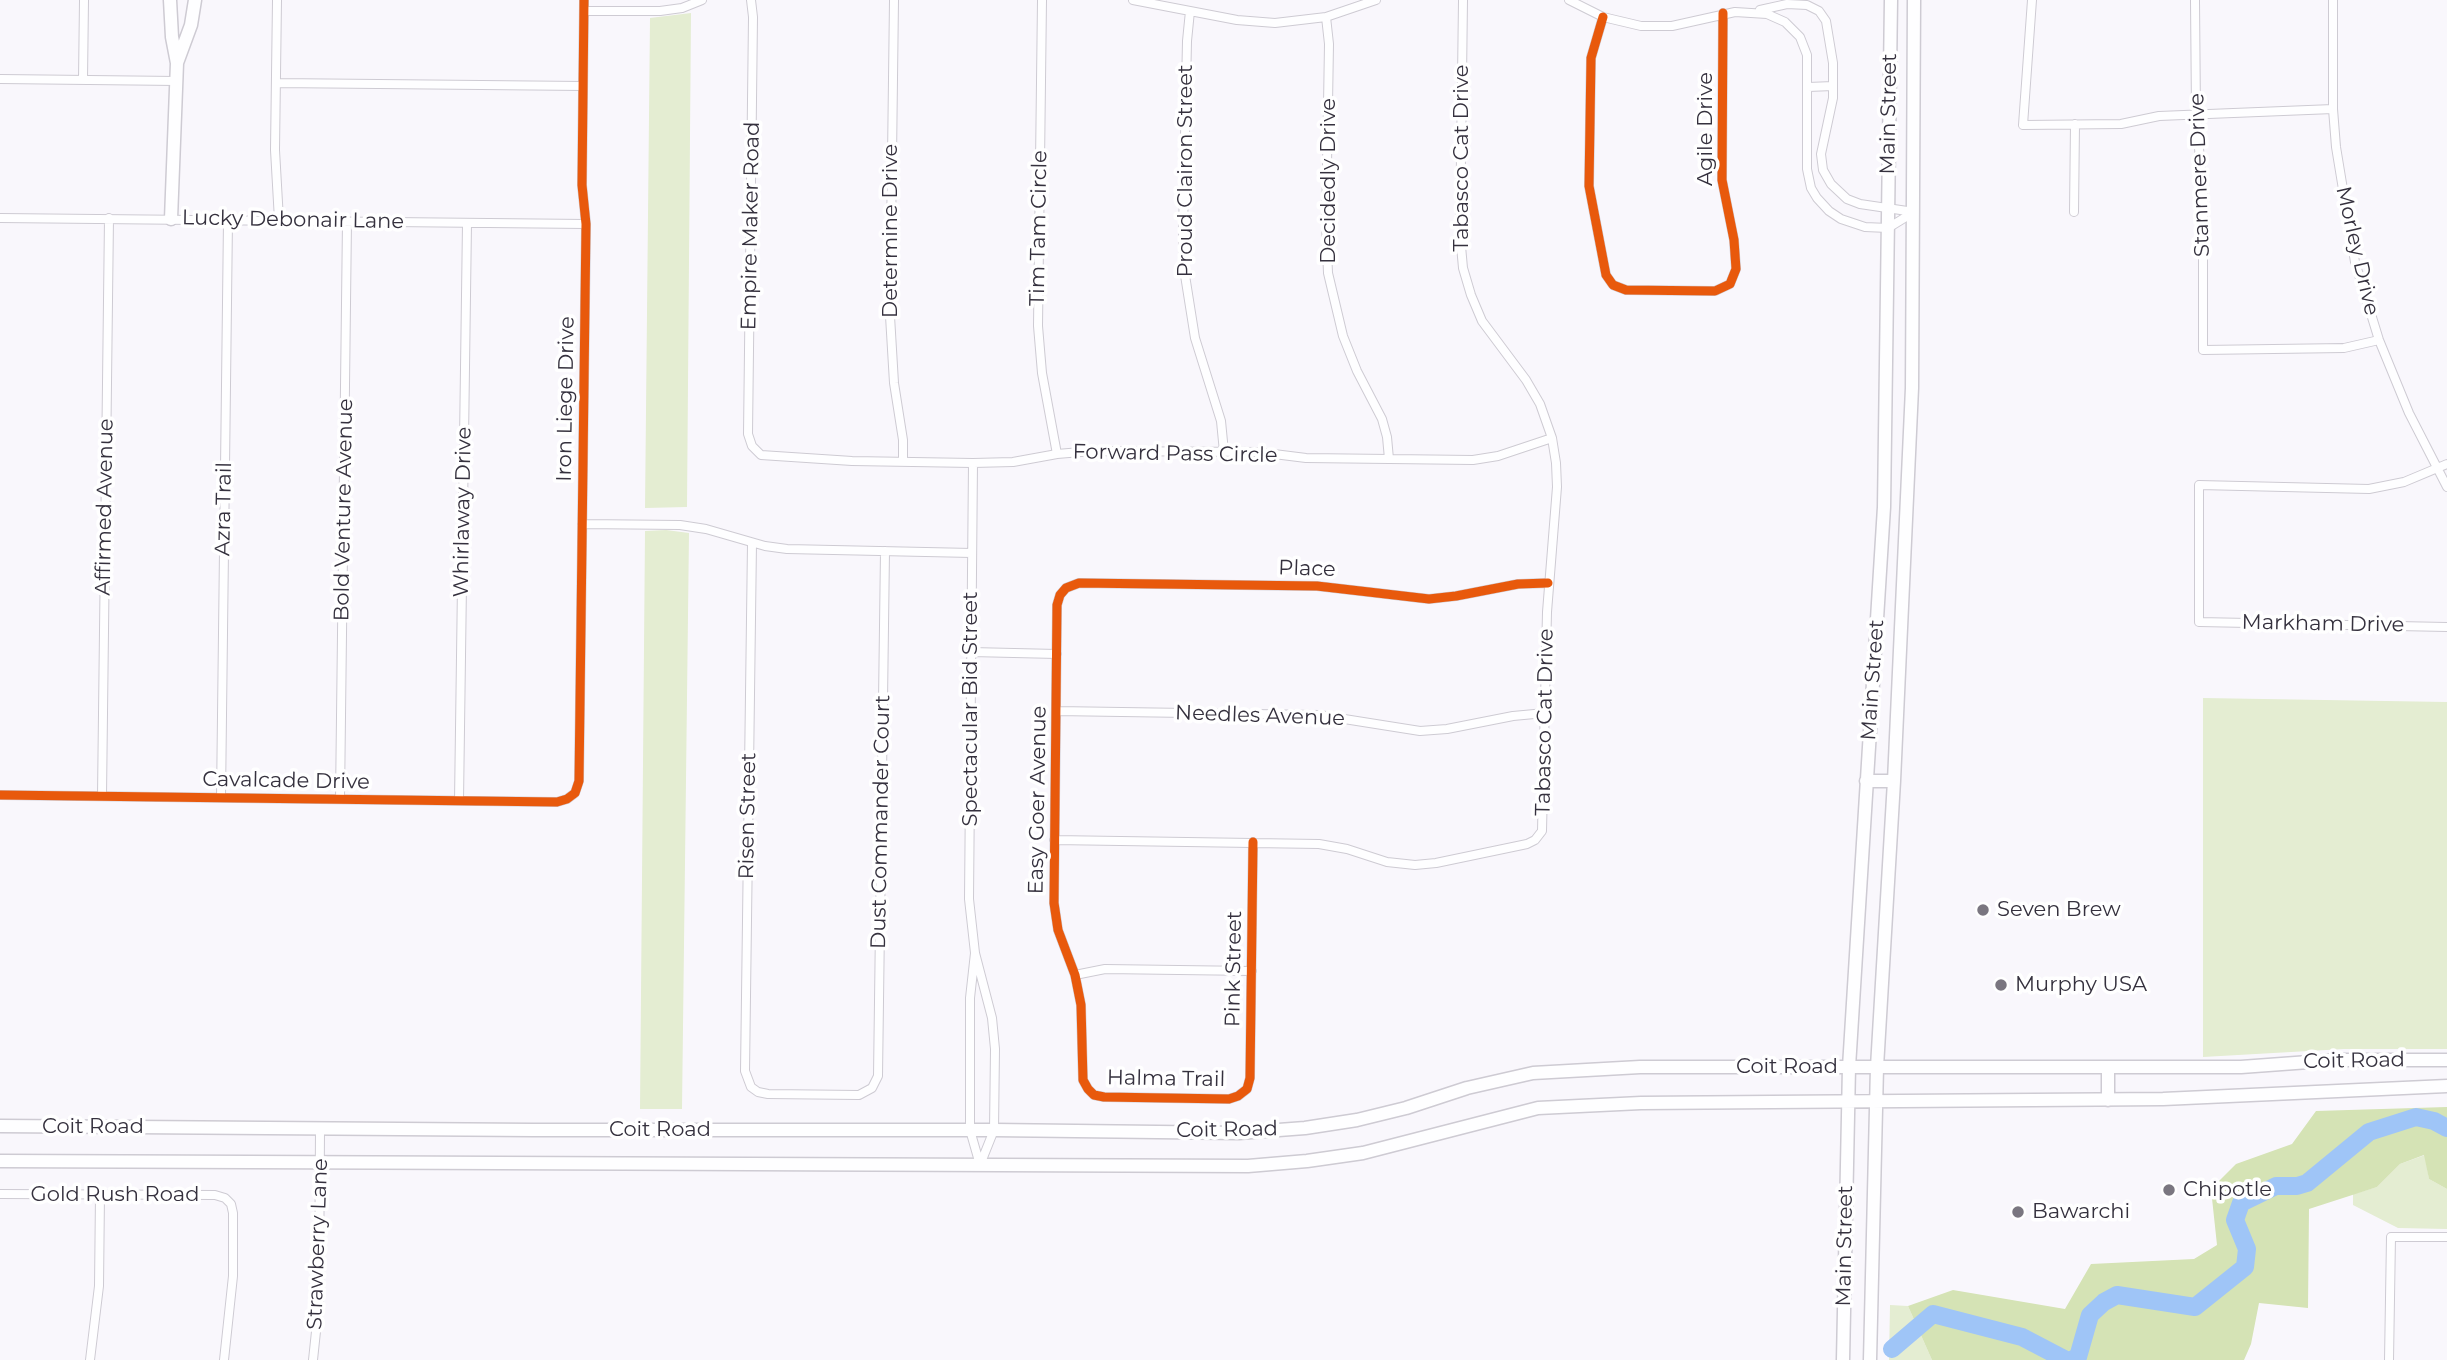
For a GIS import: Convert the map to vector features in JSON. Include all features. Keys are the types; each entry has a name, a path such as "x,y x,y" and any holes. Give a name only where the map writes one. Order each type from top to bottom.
{"main road":[{"path":"170,0 177,63 171,219"},
{"path":"177,63 191,25 195,0"},
{"name":"Main Street","path":"1843,1360 1849,1067 1884,507 1888,391 1891,0"},
{"name":"Main Street","path":"1870,1360 1877,1067 1908,508 1914,212 1914,0"},
{"path":"1884,507 1908,508"},
{"path":"1866,781 1894,781"},
{"name":"Coit Road","path":"0,1126 1239,1133 1305,1128 1357,1120 1406,1108 1467,1088 1533,1073 1640,1068 2241,1067 2336,1060 2447,1060"},
{"path":"2108,1068 2108,1100"},
{"name":"Coit Road","path":"0,1161 1248,1166 1363,1153 1538,1108 1641,1103 2108,1100 2447,1086"}],"street":[{"path":"83,80 84,0"},
{"path":"277,0 275,150 279,220"},
{"name":"Iron Liege Drive","path":"571,797 579,781 586,224 582,185 584,0"},
{"path":"584,11 660,11 682,8 702,0"},
{"name":"Empire Maker Road","path":"751,0 754,17 748,434 755,451"},
{"name":"Determine Drive","path":"894,0 890,316 893,375 902,429 903,460"},
{"name":"Tim Tam Circle","path":"1042,0 1038,326 1042,373 1057,454"},
{"path":"1133,0 1265,23 1326,17 1376,0"},
{"name":"Tabasco Cat Drive","path":"1253,842 1326,844 1380,861 1415,865 1527,844 1538,837 1544,824 1548,583 1557,487 1552,438 1544,415 1532,390 1482,321 1463,268 1460,235 1463,0"},
{"path":"1569,0 1603,17 1630,25 1665,27 1723,13 1753,12 1787,4 1807,5 1819,11 1828,28 1833,63 1831,111 1821,147 1826,176 1836,191 1853,202 1914,212"},
{"path":"2032,0 2023,125 2121,124 2159,116 2196,113 2333,109"},
{"name":"Stanmere Drive","path":"2195,0 2196,113 2203,195 2203,350 2344,348 2379,340"},
{"name":"Morley Drive","path":"2333,0 2333,109 2336,147 2355,262 2379,340 2410,414 2447,487"},
{"name":"Proud Clairon Street","path":"1190,11 1187,41 1184,269 1195,338 1221,421 1224,452"},
{"path":"1753,12 1782,19 1800,37 1808,59 1807,169 1814,194 1829,211 1846,222 1865,227 1888,228 1914,212"},
{"name":"Agile Drive","path":"1603,17 1591,58 1589,186 1605,272 1611,283 1626,290 1715,291 1730,284 1735,276 1736,264 1722,180 1723,13"},
{"name":"Decidedly Drive","path":"1326,17 1329,44 1326,225 1328,273 1343,336 1357,371 1382,419 1389,459"},
{"path":"0,79 177,81"},
{"path":"276,83 583,86"},
{"path":"1808,87 1833,86"},
{"path":"2074,212 2075,124"},
{"name":"Lucky Debonair Lane","path":"0,218 586,224"},
{"name":"Affirmed Avenue","path":"102,796 109,218"},
{"name":"Azra Trail","path":"221,798 228,220"},
{"name":"Bold Venture Avenue","path":"340,799 347,221"},
{"name":"Whirlaway Drive","path":"460,801 467,223"},
{"name":"Forward Pass Circle","path":"755,451 771,457 973,463 1013,463 1093,450 1258,452 1306,458 1479,459 1498,456 1552,438"},
{"name":"Spectacular Bid Street","path":"973,463 969,900 975,953 994,1034 994,1130 980,1165"},
{"path":"2438,470 2447,464"},
{"name":"Markham Drive","path":"2438,470 2404,482 2369,489 2199,485 2199,622 2447,627"},
{"path":"582,524 680,525 787,549 972,553"},
{"name":"Risen Street","path":"752,543 745,1071 751,1087 768,1094 856,1095 870,1090"},
{"name":"Dust Commander Court","path":"870,1090 878,1074 885,551"},
{"name":"Place","path":"1064,590 1079,583 1317,586 1429,599 1448,598 1518,583 1548,583"},
{"name":"Easy Goer Avenue","path":"1064,590 1057,605 1055,916 1074,975 1082,1013 1082,1076 1089,1090"},
{"path":"971,652 1056,654"},
{"name":"Needles Avenue","path":"1056,711 1319,715 1420,731 1545,713"},
{"name":"Cavalcade Drive","path":"0,795 557,802 571,797"},
{"path":"1054,840 1253,842"},
{"name":"Pink Street","path":"1243,1093 1250,1078 1253,842"},
{"name":"Spectacular Bid Street","path":"975,953 970,998 970,1130 980,1165"},
{"path":"1074,975 1105,969 1251,971"},
{"name":"Halma Trail","path":"1089,1090 1104,1097 1229,1099 1243,1093"},
{"name":"Strawberry Lane","path":"313,1360 319,1303 320,1129"},
{"name":"Gold Rush Road","path":"0,1194 215,1195 228,1200 233,1213 233,1276 224,1360"},
{"path":"90,1360 99,1286 100,1195"},
{"path":"2389,1360 2391,1237 2447,1237"}],"green space":[{"path":"691,13 687,507 645,508 650,18"},
{"path":"645,531 689,533 682,1109 640,1109"},
{"path":"2203,698 2447,702 2447,1049 2344,1049 2203,1057"},
{"path":"2447,1107 2447,1189 2429,1179 2424,1155 2400,1164 2377,1187 2309,1209 2308,1308 2259,1303 2251,1344 2244,1360 1932,1360 1908,1306 1953,1290 2065,1309 2091,1264 2194,1259 2217,1245 2211,1189 2236,1164 2292,1144 2316,1111"},
{"path":"2425,1155 2429,1179 2447,1189 2447,1229 2398,1228 2353,1205 2353,1194 2377,1187 2400,1164"},
{"path":"1890,1305 1908,1306 1932,1360 1889,1360"}],"waterway":[{"path":"2071,1360 2078,1357 2090,1315 2104,1302 2117,1295 2195,1307 2245,1267 2247,1249 2235,1220 2241,1203 2276,1186 2307,1183 2369,1132 2416,1117 2434,1121 2447,1128"},
{"path":"1892,1349 1933,1314 2022,1337 2066,1360"}],"cycle path":[{"path":"0,795 557,802 575,793 579,781 586,224 582,185 584,0"},
{"path":"1603,17 1591,58 1589,186 1606,275 1613,285 1626,290 1715,291 1730,284 1736,269 1734,240 1722,180 1723,13"},
{"path":"1253,842 1250,1078 1247,1089 1229,1099 1094,1095 1083,1080 1081,1005 1075,975 1058,930 1054,903 1057,605 1066,588 1079,583 1317,586 1429,599 1518,584 1548,583"}],"place":[{"name":"Seven Brew","path":"1983,910"},
{"name":"Murphy USA","path":"2001,985"},
{"name":"Chipotle","path":"2169,1190"},
{"name":"Bawarchi","path":"2018,1212"}]}
